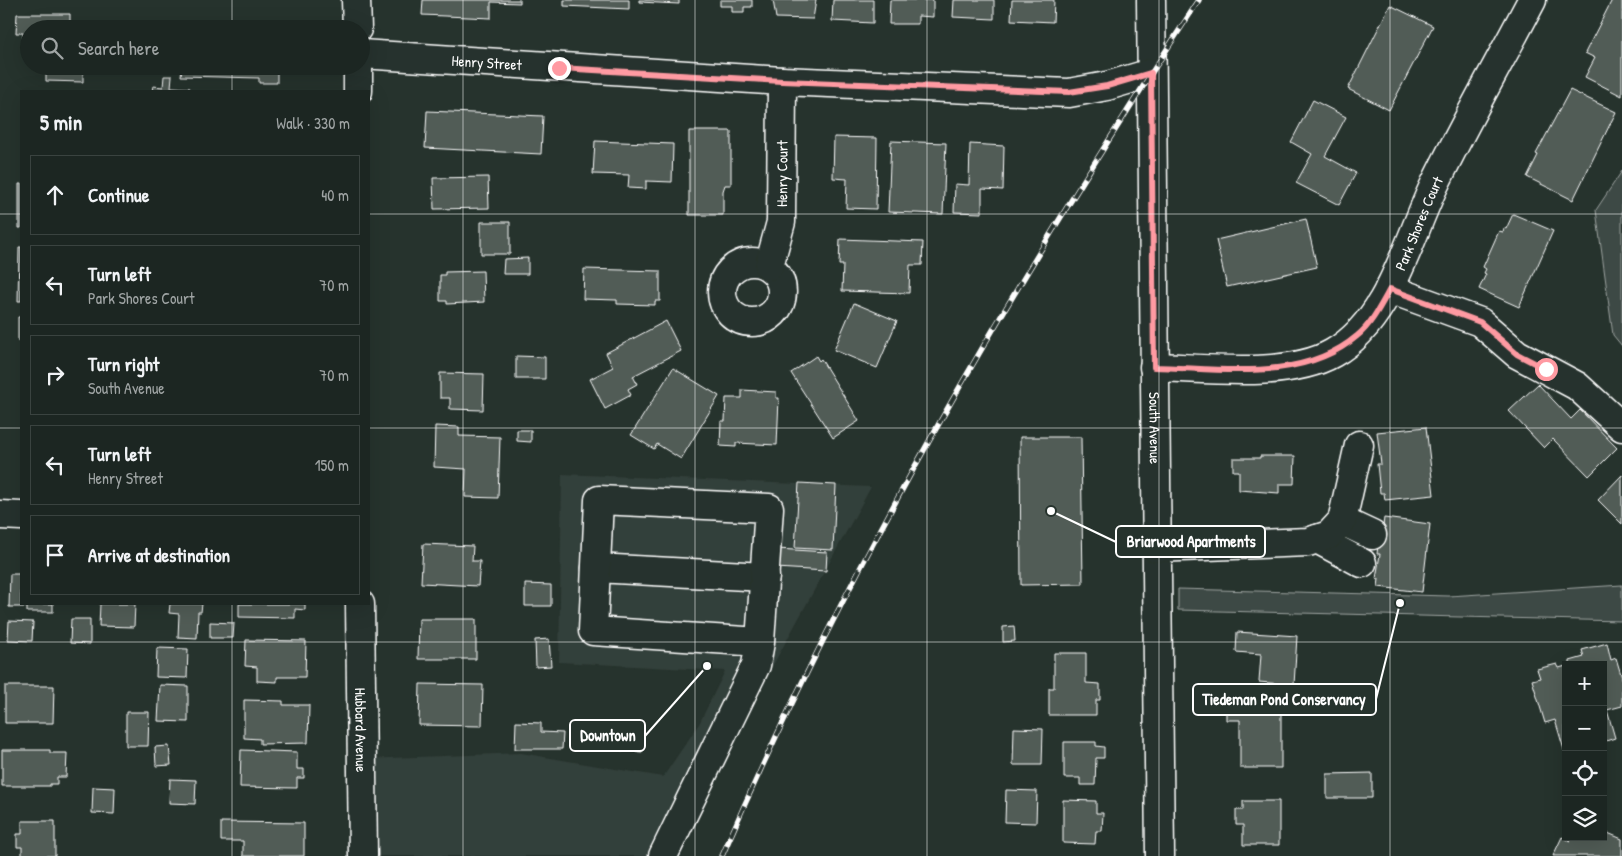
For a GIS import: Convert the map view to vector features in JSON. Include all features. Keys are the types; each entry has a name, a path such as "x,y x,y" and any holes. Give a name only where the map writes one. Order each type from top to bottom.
{"street":[{"path":"356,0 357,20"},
{"name":"South Avenue","path":"1151,0 1160,856"},
{"name":"Park Shores Court","path":"1154,367 1270,369 1304,364 1332,354 1358,335 1390,289 1433,188 1532,0"},
{"name":"Henry Street","path":"370,55 782,81 1069,92 1107,86 1151,73"},
{"path":"358,75 358,90"},
{"name":"Henry Court","path":"769,266 781,222 782,81"},
{"path":"1390,289 1480,322 1517,354 1577,386 1622,427"},
{"path":"1156,548 1308,542 1329,535 1342,521 1359,445"},
{"path":"663,856 756,665 760,642 770,508 599,500 593,631 760,642"},
{"path":"0,515 20,516"},
{"path":"1342,521 1372,535"},
{"path":"1317,539 1362,563"},
{"path":"596,568 765,577"},
{"name":"Hubbard Avenue","path":"360,605 363,856"}],"shaded area":[{"path":"1622,171 1622,346 1613,335 1596,210"},
{"path":"562,474 871,487 734,736 681,856 363,856 362,759 521,753 663,777 699,724 725,671 559,662"},
{"path":"1622,585 1622,621 1178,610 1178,589 1449,596"}],"building":[{"path":"423,0 520,0 520,3 491,2 491,18 422,15"},
{"path":"564,0 629,0 629,9 564,6"},
{"path":"639,0 679,0 679,4 639,2"},
{"path":"720,0 752,0 752,7 744,7 744,12 732,12 732,6 720,6"},
{"path":"773,0 816,0 813,19 776,18"},
{"path":"833,0 873,0 873,23 832,21"},
{"path":"890,0 933,0 933,17 918,16 918,24 889,24"},
{"path":"954,0 994,0 994,19 953,17"},
{"path":"1012,0 1054,0 1053,22 1011,20"},
{"path":"1612,0 1622,0 1622,96 1585,77 1595,58 1585,53"},
{"path":"1390,5 1433,26 1389,110 1348,89"},
{"path":"17,14 70,14 70,20 20,20 20,33 16,33"},
{"path":"46,75 83,75 83,82 46,81"},
{"path":"277,75 277,83 259,83 259,78 181,76"},
{"path":"164,76 172,76 171,87 190,88 190,90 152,90 153,86 163,87"},
{"path":"1570,90 1616,112 1573,200 1527,177 1538,155 1536,154"},
{"path":"1313,100 1346,117 1325,156 1356,173 1339,205 1296,183 1312,154 1291,142"},
{"path":"427,111 543,116 541,154 425,148"},
{"path":"689,131 731,131 731,185 725,185 723,191 723,215 689,215"},
{"path":"834,137 877,138 876,209 846,208 847,179 833,178"},
{"path":"595,141 673,144 672,182 646,181 646,189 628,188 629,175 593,174"},
{"path":"891,141 946,143 943,214 888,212"},
{"path":"970,144 1004,146 1003,190 982,189 982,213 954,212 955,184 969,185"},
{"path":"488,177 489,208 434,209 433,178"},
{"path":"19,184 20,184 20,228"},
{"path":"1513,214 1553,231 1519,307 1479,289 1486,274 1484,273 1486,269 1483,267 1499,231 1503,232 1504,228 1506,229"},
{"path":"1306,219 1317,267 1227,287 1216,240"},
{"path":"481,222 510,222 510,254 481,254"},
{"path":"840,239 923,242 922,265 910,265 909,293 842,291 843,265 839,265"},
{"path":"19,247 20,247 20,301 18,301"},
{"path":"528,258 528,274 503,274 504,259"},
{"path":"584,269 660,271 660,301 655,301 655,305 617,304 617,300 583,299"},
{"path":"483,271 484,302 447,304 447,301 440,301 440,275 445,275 445,272"},
{"path":"854,303 897,321 877,368 834,350"},
{"path":"18,317 20,317 20,341 18,341"},
{"path":"666,321 681,351 633,376 637,384 628,389 631,395 605,409 590,379 613,367 606,353"},
{"path":"516,356 545,357 545,379 516,379"},
{"path":"816,356 819,361 821,359 859,421 833,438 791,373"},
{"path":"673,368 719,396 681,459 657,444 654,449 631,435"},
{"path":"440,373 484,374 483,410 450,409 450,398 440,398"},
{"path":"1538,384 1571,419 1580,410 1617,448 1589,476 1553,439 1544,448 1509,411"},
{"path":"742,390 776,392 776,398 779,398 777,445 736,443 736,447 720,446 721,421 725,421 726,398 742,398"},
{"path":"435,426 459,427 459,436 500,437 498,498 465,497 466,469 434,467"},
{"path":"1426,427 1434,495 1385,500 1384,493 1380,493 1377,464 1381,464 1377,432"},
{"path":"517,430 531,430 531,442 517,441"},
{"path":"1020,437 1081,437 1083,584 1021,585"},
{"path":"1260,456 1295,456 1294,484 1279,484 1279,493 1239,490 1239,471 1233,471 1233,458 1260,458"},
{"path":"1622,475 1622,524 1598,500"},
{"path":"799,483 836,485 833,550 795,548"},
{"path":"1384,518 1430,524 1422,592 1378,587 1379,579 1376,579 1380,554 1377,554 1380,526 1383,526"},
{"path":"423,544 473,546 472,561 480,561 478,586 421,583"},
{"path":"777,549 827,552 826,571 776,568"},
{"path":"10,574 20,574 20,605 53,605 53,612 27,612 27,607 9,607"},
{"path":"525,584 551,585 551,606 525,606"},
{"path":"100,605 135,605 134,627 99,626"},
{"path":"170,605 202,605 201,612 198,612 197,638 178,637 179,614 169,613"},
{"path":"239,605 305,605 305,610 295,609 295,618 239,617"},
{"path":"71,619 90,619 90,644 70,643"},
{"path":"419,619 476,619 476,659 418,659"},
{"path":"9,621 33,622 32,641 8,640"},
{"path":"210,622 234,623 233,638 210,638"},
{"path":"1014,626 1015,641 1003,642 1003,627"},
{"path":"1237,632 1297,636 1294,685 1259,682 1261,654 1236,652"},
{"path":"549,639 551,666 536,667 535,640"},
{"path":"246,640 306,641 305,677 277,677 277,682 257,681 257,667 245,666"},
{"path":"1607,643 1611,660 1616,658 1622,678 1622,706 1607,710 1607,661 1570,661 1584,657 1582,650"},
{"path":"157,648 188,649 187,678 156,677"},
{"path":"1054,653 1086,653 1086,683 1100,684 1100,700 1096,700 1096,715 1049,715 1049,688 1054,688"},
{"path":"1557,664 1559,668 1562,667 1562,743 1555,720 1545,723 1532,680 1540,678 1537,669"},
{"path":"420,684 483,685 482,726 419,725"},
{"path":"160,685 188,686 188,722 158,721"},
{"path":"5,686 54,686 53,723 5,723"},
{"path":"244,700 283,701 283,705 309,705 308,743 260,744 260,739 244,738"},
{"path":"1226,702 1272,702 1272,711 1281,711 1281,768 1240,768 1240,720 1226,720"},
{"path":"1607,710 1615,738 1607,741"},
{"path":"126,712 149,712 148,746 126,746"},
{"path":"516,722 541,723 541,732 563,733 562,749 515,749"},
{"path":"1014,728 1043,729 1042,765 1013,765"},
{"path":"614,730 643,731 642,752 613,750"},
{"path":"1064,742 1096,742 1096,746 1104,747 1104,758 1096,758 1095,785 1080,785 1080,778 1064,778"},
{"path":"169,746 171,765 156,766 155,747"},
{"path":"2,750 50,750 50,753 67,753 66,777 57,777 57,784 50,784 50,786 2,786"},
{"path":"241,750 297,752 297,769 304,769 304,778 297,778 297,788 240,787"},
{"path":"1372,773 1372,798 1327,798 1327,774"},
{"path":"170,779 196,780 195,804 169,803"},
{"path":"93,787 115,788 114,814 92,813"},
{"path":"1006,790 1037,791 1036,823 1005,822"},
{"path":"1063,800 1096,801 1096,813 1103,813 1102,831 1096,831 1095,844 1063,843"},
{"path":"1243,801 1279,801 1279,845 1243,845 1243,825 1236,825 1236,810 1243,810"},
{"path":"22,821 55,821 55,856 22,856 22,847 17,847 17,834 22,834"},
{"path":"221,822 304,823 304,856 243,856 243,841 221,841"},
{"path":"1607,833 1622,839 1622,856 1553,856 1562,837 1562,841 1607,841"}],"railway":[{"path":"722,856 772,744 826,634 942,418 1067,207 1199,0"}],"place":[{"name":"Briarwood Apartments","path":"1051,511"},
{"name":"Tiedeman Pond Conservancy","path":"1400,603"},
{"name":"Downtown","path":"707,666"}],"route":[{"path":"559,68 782,81 1069,92 1107,86 1151,73 1154,367 1270,369 1304,364 1332,354 1358,335 1390,289 1426,304 1480,322 1517,354 1546,369"}]}
